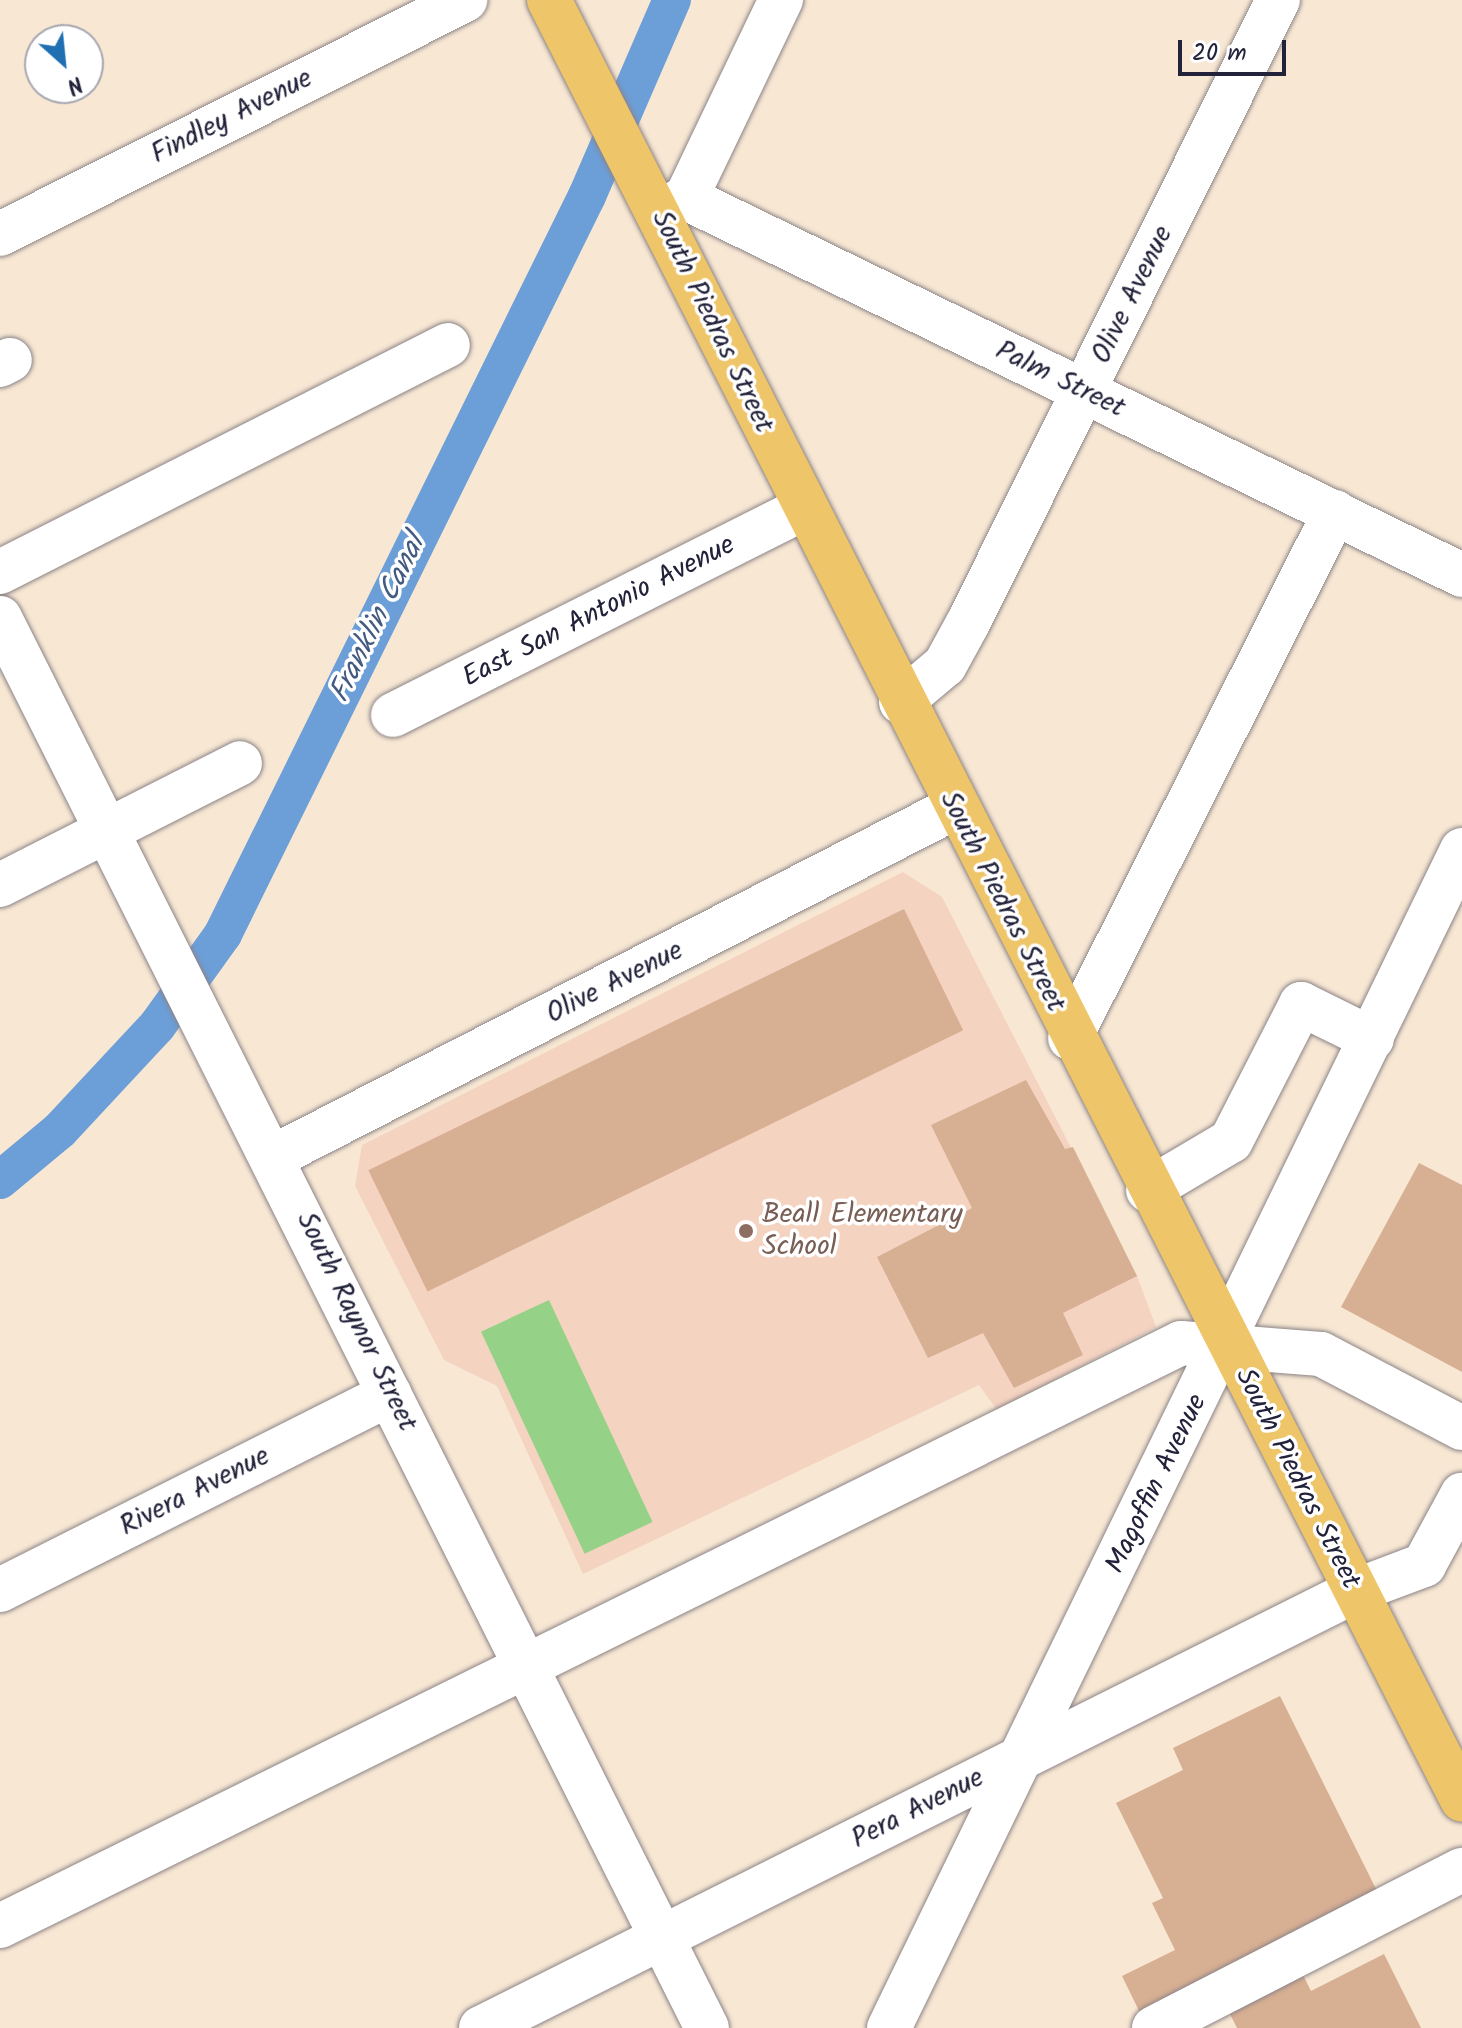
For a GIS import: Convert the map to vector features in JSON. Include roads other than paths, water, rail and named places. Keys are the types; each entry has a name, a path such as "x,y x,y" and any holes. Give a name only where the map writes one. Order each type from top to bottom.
{"main road":[{"name":"South Piedras Street","path":"549,0 634,168 672,205 804,508 1070,1038 1462,1800"}],"street":[{"name":"Findley Avenue","path":"0,234 465,0"},
{"path":"672,205 781,0"},
{"name":"Olive Avenue","path":"901,702 945,665 1085,392 1278,0"},
{"name":"Palm Street","path":"672,205 1085,392 1462,575"},
{"path":"0,572 448,345"},
{"name":"East San Antonio Avenue","path":"393,715 804,508"},
{"path":"1070,1038 1335,512"},
{"name":"South Raynor Street","path":"0,618 275,1156 390,1394 707,2028"},
{"path":"0,885 240,763"},
{"name":"Olive Avenue","path":"275,1156 954,808"},
{"name":"Magoffin Avenue","path":"889,2028 1227,1342 1462,850"},
{"path":"1148,1190 1231,1141 1301,1004 1372,1039"},
{"path":"0,1926 1153,1353 1227,1342 1321,1354 1462,1428"},
{"name":"Rivera Avenue","path":"0,1590 390,1394"},
{"name":"Pera Avenue","path":"481,2028 1355,1591 1424,1565 1462,1495"},
{"path":"1154,2028 1462,1870"}],"waterway":[{"name":"Franklin Canal","path":"0,1180 60,1130 157,1026 223,934 587,196 672,0"}],"place":[{"name":"Beall Elementary School","path":"746,1231"}]}
